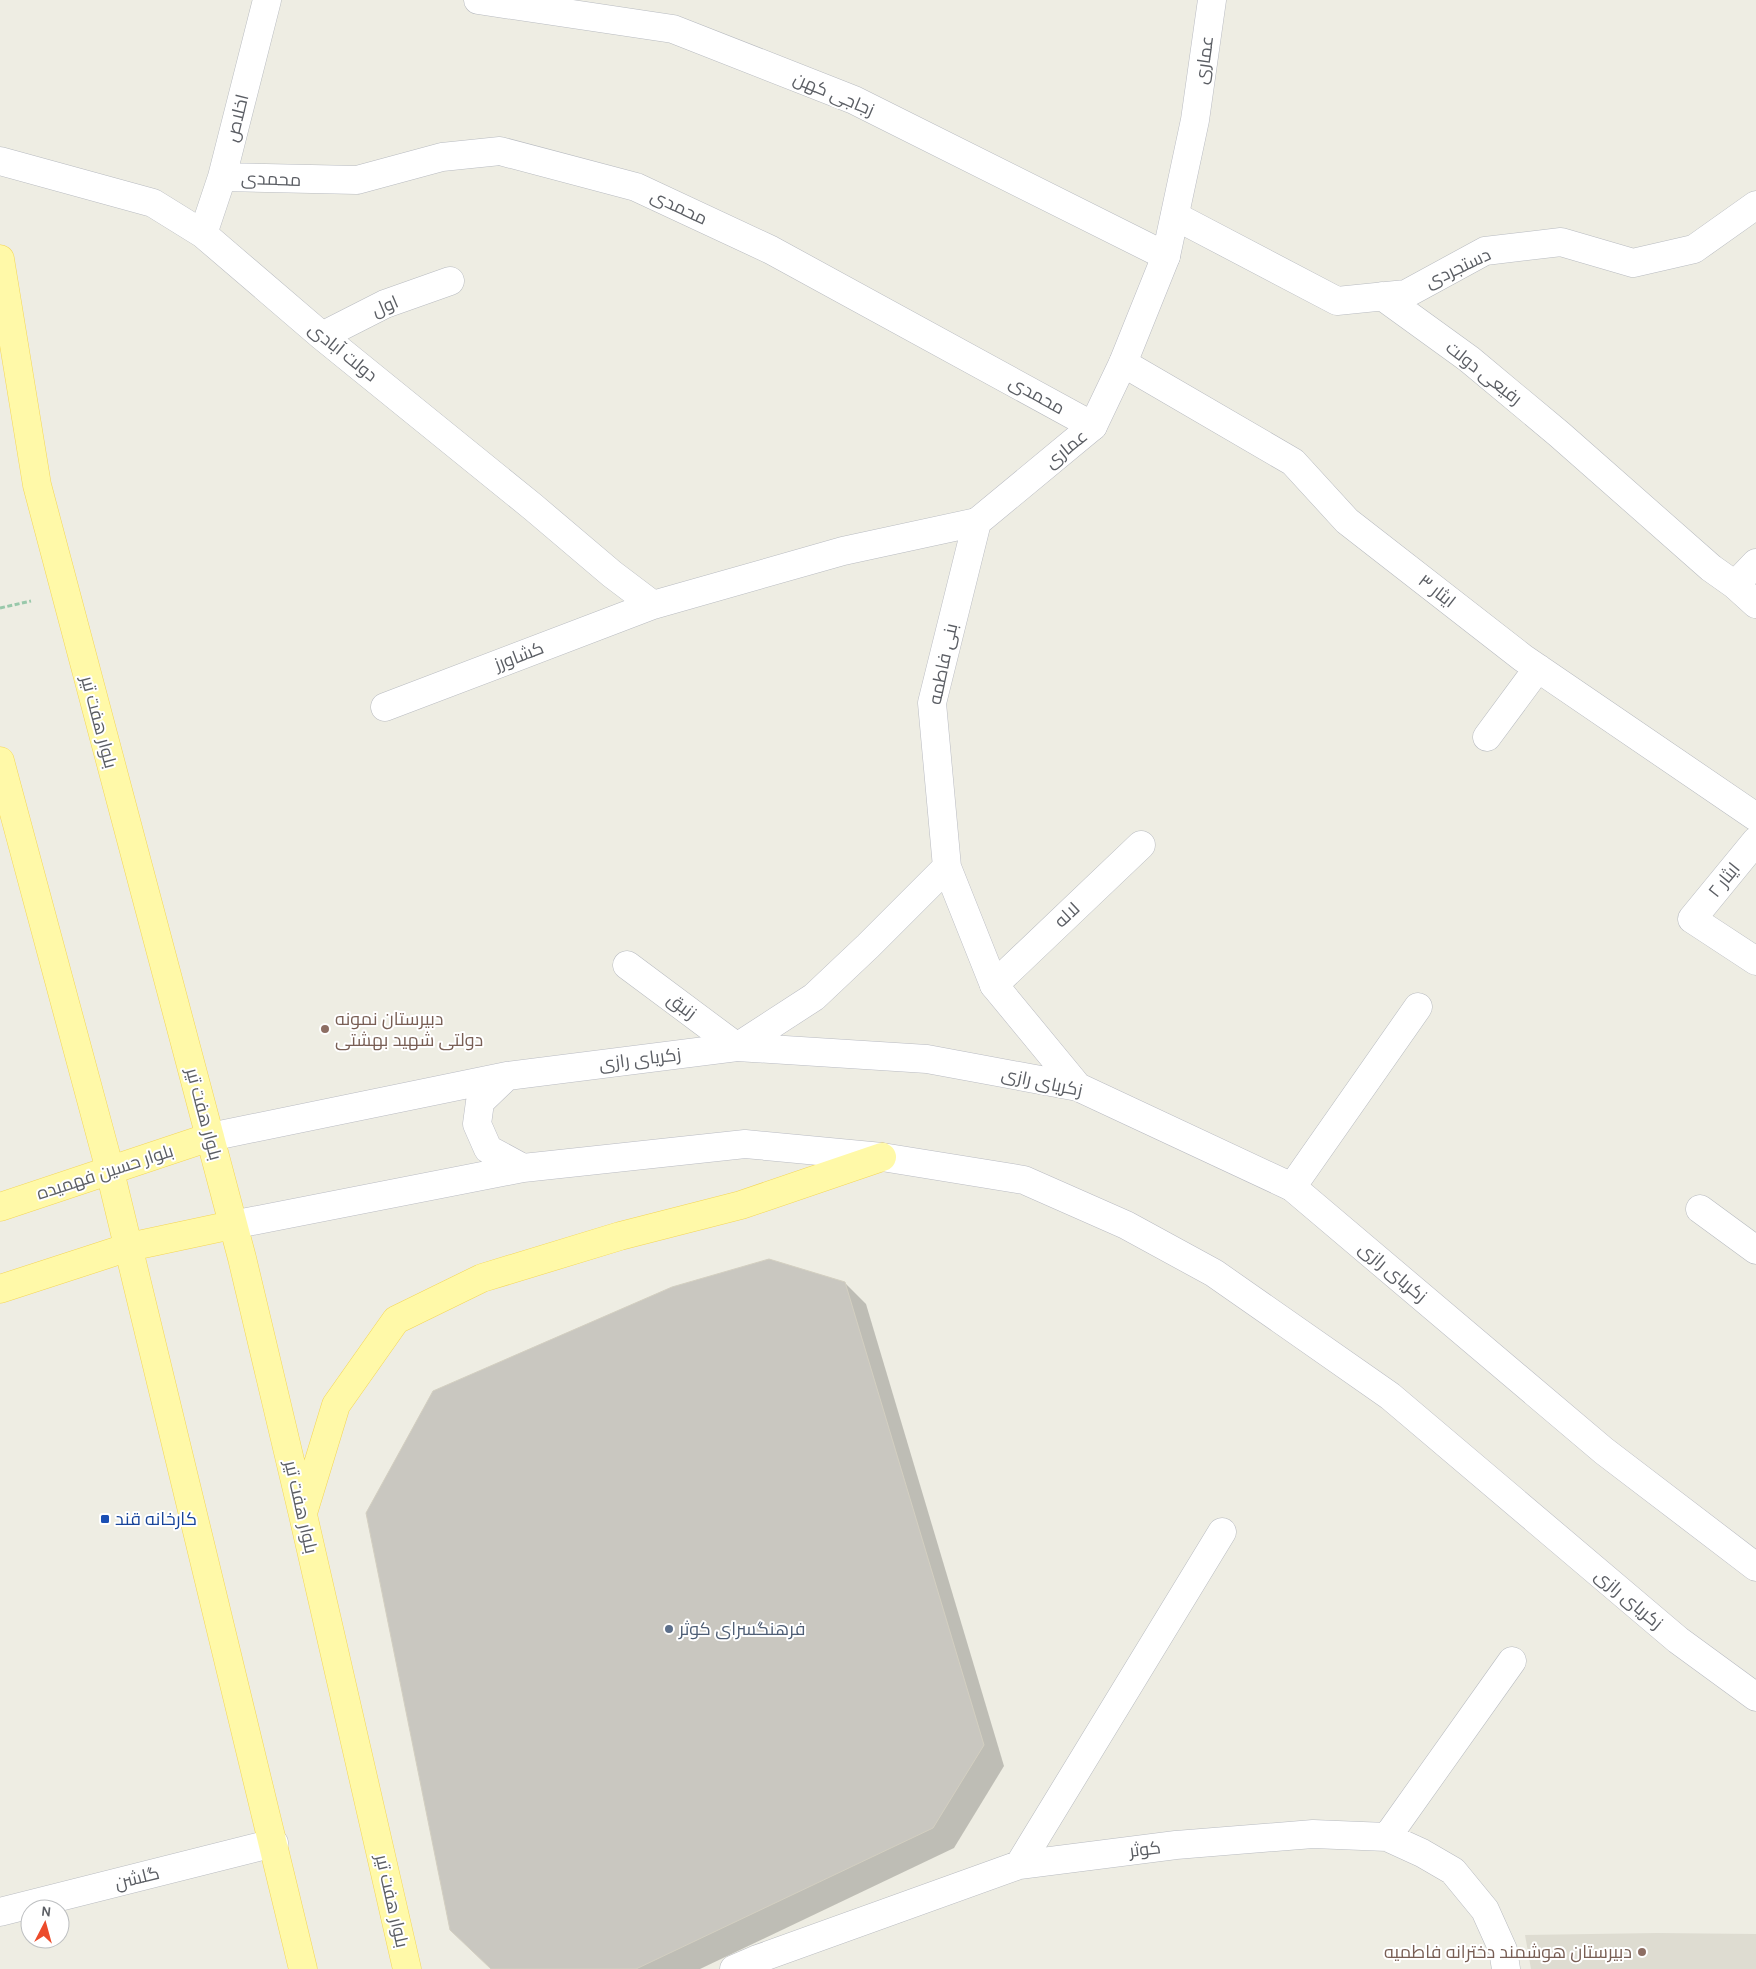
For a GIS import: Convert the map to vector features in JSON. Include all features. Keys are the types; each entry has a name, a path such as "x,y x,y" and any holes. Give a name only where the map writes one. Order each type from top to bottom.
{"main road":[{"name":"بلوار هفت تیر","path":"0,259 37,485 242,1258 407,1969"},
{"path":"0,761 110,1170 303,1969"},
{"name":"بلوار حسین فهمیده","path":"0,1206 210,1137"},
{"path":"303,1515 336,1405 396,1320 482,1278 620,1236 741,1205 882,1157"},
{"path":"0,1290 129,1247 232,1225"}],"street":[{"name":"اخلاص","path":"203,234 222,177 267,0"},
{"name":"زجاجی کهن","path":"478,0 673,29 854,100 1166,256"},
{"name":"عماری","path":"653,605 843,551 977,522 1093,426 1123,362 1166,256 1196,120 1212,0"},
{"name":"محمدی","path":"222,177 286,180 357,180 442,157 500,151 636,187 771,250 1093,426"},
{"name":"دولت آبادی","path":"0,161 153,203 203,234 322,336 533,507 612,574 653,605"},
{"name":"دستجردی","path":"1382,296 1406,294 1485,251 1561,242 1633,264 1694,250 1756,205"},
{"path":"1175,216 1337,300 1382,296"},
{"name":"اول","path":"322,336 385,304 450,281"},
{"name":"رفیعی دولت","path":"1382,296 1476,365 1559,434 1711,568 1735,585 1756,604"},
{"name":"ایثار ۳","path":"1123,362 1293,462 1347,521 1538,668 1756,817"},
{"name":"بنی فاطمه","path":"977,522 932,703 947,867 994,984 1078,1087"},
{"path":"1735,585 1756,563"},
{"name":"کشاورز","path":"385,707 653,605"},
{"path":"1488,737 1538,668"},
{"name":"ایثار ۲","path":"1756,841 1692,919 1756,961"},
{"name":"لاله","path":"994,984 1141,845"},
{"path":"737,1047 814,997 947,867"},
{"name":"زنبق","path":"627,965 737,1047"},
{"path":"1292,1187 1418,1007"},
{"name":"زکریای رازی","path":"210,1137 507,1076 737,1047 927,1059 1078,1087 1292,1187 1604,1451 1756,1567"},
{"path":"507,1076 480,1102 477,1124 488,1149 523,1168"},
{"name":"زکریای رازی","path":"232,1225 523,1168 745,1144 882,1157 1024,1180 1126,1225 1214,1273 1390,1396 1678,1640 1756,1697"},
{"path":"1700,1209 1756,1250"},
{"path":"1019,1865 1222,1532"},
{"path":"1387,1837 1512,1661"},
{"name":"کوثر","path":"734,1969 862,1920 1019,1865 1176,1845 1313,1834 1387,1837 1422,1853 1453,1871 1485,1910 1503,1950 1506,1969"},
{"name":"گلشن","path":"0,1912 274,1843"}],"shaded area":[{"name":"دبیرستان هوشمند دخترانه فاطمیه","path":"1756,1934 1756,1969 1531,1969 1525,1935"}],"building":[{"name":"فرهنگسرای کوثر","path":"769,1259 845,1282 984,1745 933,1828 636,1969 491,1969 450,1930 366,1513 433,1391 672,1287"}],"place":[{"name":"دبیرستان نمونه دولتی شهید بهشتی","path":"325,1029"},
{"name":"کارخانه قند","path":"105,1519"},
{"name":"فرهنگسرای کوثر","path":"669,1629"},
{"name":"دبیرستان هوشمند دخترانه فاطمیه","path":"1642,1952"}]}
